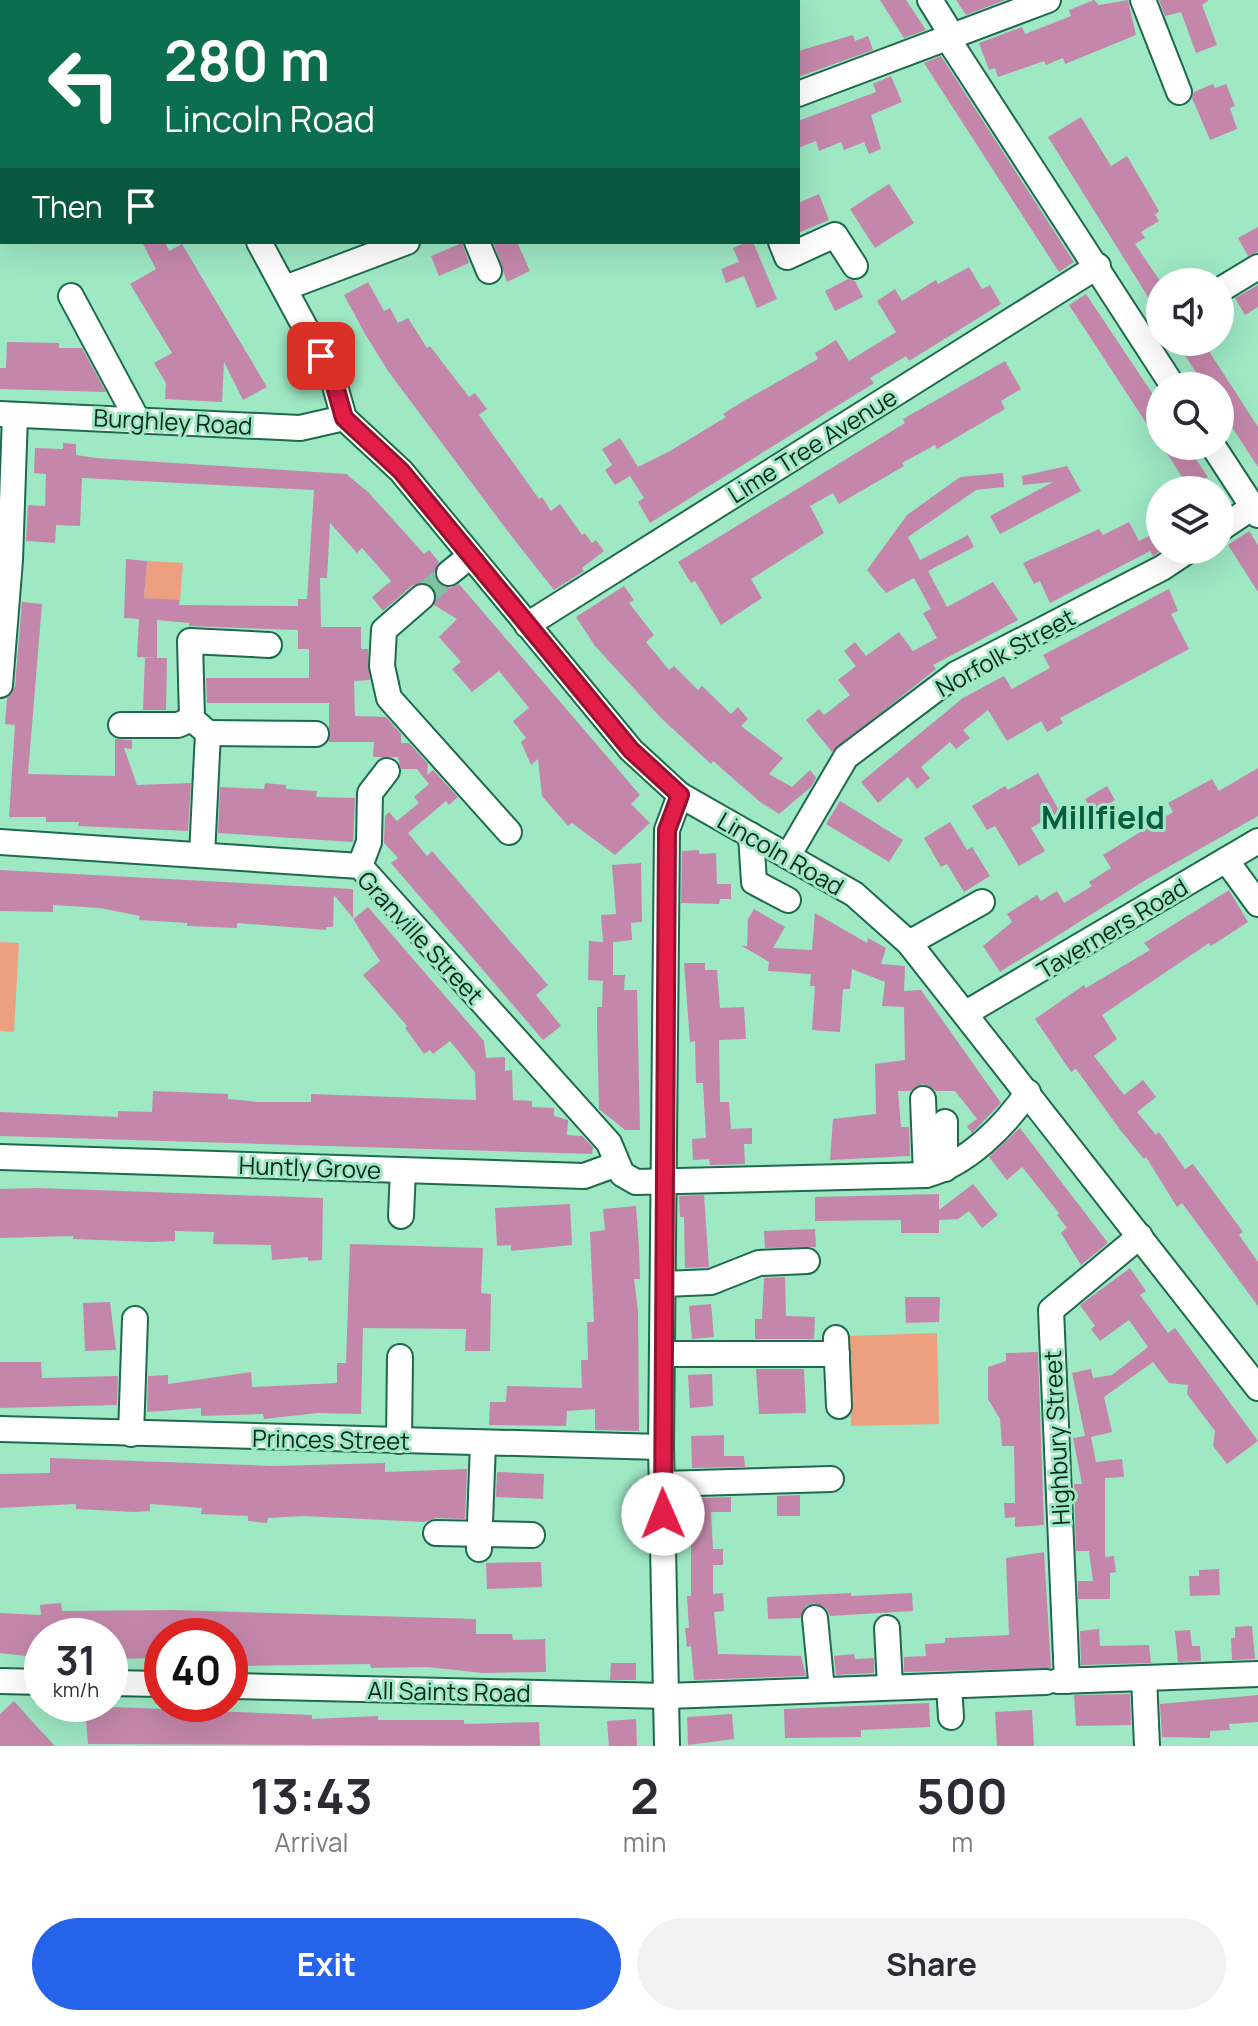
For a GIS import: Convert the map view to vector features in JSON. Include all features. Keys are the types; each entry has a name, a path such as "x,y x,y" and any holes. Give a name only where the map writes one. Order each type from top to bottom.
{"street":[{"path":"930,0 950,38 1098,266 1146,325"},
{"path":"800,93 1048,0"},
{"path":"1143,0 1179,92"},
{"path":"782,244 787,257 835,235 855,266"},
{"path":"260,244 333,379 344,418"},
{"path":"285,288 402,244"},
{"path":"478,244 489,271"},
{"name":"Lime Tree Avenue","path":"527,625 1098,266"},
{"path":"1234,282 1258,267"},
{"path":"71,296 137,419"},
{"path":"0,685 8,415"},
{"name":"Burghley Road","path":"8,415 300,428 344,418"},
{"name":"Lincoln Road","path":"344,418 401,471 631,750 680,795 854,894 909,943 1258,1388"},
{"path":"1222,460 1256,511 1234,522"},
{"path":"449,573 469,557"},
{"name":"Norfolk Street","path":"788,856 846,757 859,747 956,674 1168,564"},
{"path":"422,597 384,630 382,666 389,698 509,832"},
{"path":"202,855 200,726 190,641 269,645"},
{"path":"121,725 200,726 316,734"},
{"path":"360,866 369,842 370,793 387,771"},
{"path":"667,1746 661,1447 667,830 680,795"},
{"path":"751,835 754,882 788,900"},
{"name":"Taverners Road","path":"966,1013 1258,841"},
{"name":"Granville Street","path":"0,842 360,866 609,1143 617,1164"},
{"path":"1226,860 1258,904"},
{"path":"909,943 982,902"},
{"path":"617,1164 622,1174 636,1182 936,1172 1008,1121 1028,1092"},
{"path":"923,1099 936,1172"},
{"path":"936,1172 945,1122"},
{"name":"Huntly Grove","path":"0,1157 584,1176 617,1164"},
{"path":"401,1216 403,1170"},
{"name":"Highbury Street","path":"1057,1681 1051,1310 1140,1236"},
{"path":"664,1284 711,1282 759,1263 807,1261"},
{"path":"131,1434 135,1319"},
{"path":"662,1354 836,1346 839,1406"},
{"path":"399,1441 400,1357"},
{"name":"Princes Street","path":"0,1429 661,1447"},
{"path":"479,1542 483,1443"},
{"path":"662,1484 831,1479"},
{"path":"436,1533 479,1542 532,1535"},
{"path":"815,1618 822,1690"},
{"path":"887,1628 890,1686"},
{"name":"All Saints Road","path":"248,1686 667,1696 1258,1674"},
{"path":"1144,1678 1147,1746"},
{"path":"0,1681 24,1682"},
{"path":"949,1686 951,1717"}],"shaded area":[{"path":"147,561 183,563 180,601 144,598"},
{"path":"0,942 19,943 14,1032 0,1031"},
{"path":"937,1333 939,1424 851,1426 848,1336"}],"building":[{"path":"880,0 906,0 926,30 904,38"},
{"path":"956,0 1005,0 966,15"},
{"path":"1094,0 1099,5 1128,0 1136,35 1065,64 1063,58 1046,65 1044,61 998,77 995,68 989,70 979,43 1022,27 1025,34 1071,16 1069,10"},
{"path":"1159,0 1209,0 1202,5 1217,45 1196,53 1181,12 1165,16"},
{"path":"853,35 855,41 868,36 873,50 800,76 800,50"},
{"path":"941,56 1074,262 1059,272 924,63"},
{"path":"891,76 902,102 871,115 881,149 869,154 864,142 844,150 841,142 819,151 816,141 800,147 800,120 876,92 873,84"},
{"path":"1213,84 1215,88 1226,84 1235,106 1230,108 1237,129 1210,140 1192,98 1194,92"},
{"path":"1081,117 1111,166 1127,156 1159,211 1155,215 1159,221 1141,232 1145,238 1135,244 1151,268 1146,268 1146,294 1048,137"},
{"path":"889,184 914,223 875,248 850,209"},
{"path":"819,194 829,220 800,232 800,202"},
{"path":"1258,227 1258,252 1248,256 1238,238"},
{"path":"143,244 166,244 169,251 182,244 267,387 243,400 224,362 222,402 165,399 166,383 154,363 172,353 130,284 156,269"},
{"path":"462,244 469,263 439,276 431,256"},
{"path":"494,244 518,244 530,271 507,282"},
{"path":"754,244 777,299 757,308 744,276 726,283 721,269 739,262 733,248"},
{"path":"969,267 982,289 990,285 1001,304 909,361 906,356 870,378 874,383 650,523 638,502 644,498 630,476 615,485 605,470 612,465 602,449 620,438 638,467 670,451 726,417 723,414 742,402 818,359 815,353 836,340 849,361 896,332 877,301 895,289 902,301 936,280 938,284"},
{"path":"848,279 855,281 863,297 835,311 825,291"},
{"path":"368,282 384,311 390,308 398,323 408,318 427,348 430,346 469,397 475,393 487,409 479,415 539,499 542,497 551,511 560,504 582,535 585,533 592,543 596,540 604,551 582,568 584,571 554,590 509,533 388,371 365,334 344,295"},
{"path":"1258,285 1258,307 1245,315 1235,298"},
{"path":"1086,294 1146,384 1146,423 1069,305"},
{"path":"7,342 59,343 59,348 82,348 106,392 0,389 0,368 6,368"},
{"path":"1185,356 1212,356 1222,372 1196,372"},
{"path":"1005,361 1021,389 1001,401 1005,409 937,449 935,445 902,463 904,466 839,504 833,493 810,506 824,533 751,579 762,598 721,625 695,581 691,583 678,562 905,423 903,419"},
{"path":"1234,390 1258,427 1258,467 1234,430"},
{"path":"63,443 76,444 76,455 96,458 346,474 368,492 424,554 429,550 439,562 434,574 438,583 450,588 459,584 640,795 631,804 650,823 615,855 572,823 568,826 542,796 538,759 531,765 521,742 526,738 513,721 529,708 499,671 472,692 452,669 461,662 439,637 457,619 434,605 436,593 428,583 413,585 383,611 372,597 391,581 362,548 357,553 330,523 327,578 320,578 321,627 361,627 361,649 368,649 370,680 354,681 355,716 386,717 401,734 401,743 409,743 428,764 427,775 433,770 458,797 449,805 446,801 408,833 427,856 432,851 548,985 536,995 561,1026 543,1040 391,863 398,858 384,843 385,816 389,812 397,821 419,803 414,797 429,784 417,769 401,769 398,757 373,757 374,742 329,742 329,703 207,703 206,678 309,678 309,649 298,649 298,630 189,626 189,623 157,620 157,658 137,657 139,619 124,618 126,559 147,561 144,598 180,600 179,605 298,606 298,599 307,599 314,490 82,478 80,526 56,525 55,543 26,541 28,505 45,506 46,474 34,473 35,448 63,449"},
{"path":"1171,460 1196,460 1207,476 1182,476"},
{"path":"1067,466 1081,491 1000,534 990,516 1053,482 1023,485 1022,476"},
{"path":"1003,473 1004,487 976,490 908,537 920,560 968,535 974,547 928,571 947,607 993,582 1018,620 933,665 936,669 832,752 806,720 819,709 824,715 850,695 838,680 856,666 844,651 855,642 866,656 899,632 913,651 937,638 923,613 931,609 914,578 886,593 867,570 907,515 960,477"},
{"path":"1129,522 1139,541 1146,537 1146,553 1050,603 1040,581 1034,584 1023,563 1099,529 1103,535"},
{"path":"1249,531 1258,545 1258,592 1234,554 1234,541"},
{"path":"624,586 634,600 629,603 654,635 646,642 669,670 674,666 698,690 702,686 731,714 738,707 748,719 741,726 783,758 769,774 792,787 810,770 816,778 811,787 779,814 713,761 711,764 662,719 595,646 576,617"},
{"path":"1169,589 1178,611 1171,614 1189,649 1060,718 1063,723 1047,732 1041,721 1007,741 988,710 963,730 970,738 956,749 950,742 921,767 930,778 917,789 908,777 878,803 861,782 963,698 1004,676 1012,689 1050,668 1043,655"},
{"path":"22,602 42,604 28,774 115,776 115,739 132,740 132,749 124,748 137,785 191,783 188,831 78,826 79,822 46,822 46,817 9,817 15,725 5,724 7,698 15,686"},
{"path":"145,658 167,658 166,710 143,710"},
{"path":"1258,768 1258,816 1147,879 1000,972 983,946 1012,922 1007,914 1037,895 1041,901 1057,891 1064,903 1092,886 1089,882 1111,868 1103,855 1173,812 1168,803 1212,779 1219,791"},
{"path":"1038,773 1060,812 1031,828 1045,851 1019,866 995,826 987,830 972,806 1005,786 1008,790"},
{"path":"265,783 286,785 286,789 317,791 316,797 355,798 353,842 218,833 220,787 264,789"},
{"path":"1107,786 1115,800 1094,813 1085,799"},
{"path":"840,801 903,840 889,862 826,824"},
{"path":"950,822 967,850 972,847 990,876 964,892 947,864 941,867 924,838"},
{"path":"699,850 699,854 716,853 717,884 731,884 731,899 720,899 719,904 681,903 682,851"},
{"path":"641,863 642,922 631,923 632,940 613,942 613,975 625,975 624,990 637,990 640,1130 625,1130 599,1109 597,1007 602,1007 603,981 588,980 589,941 603,942 601,915 616,914 612,865"},
{"path":"0,870 353,889 353,918 334,895 333,927 326,927 326,930 237,923 237,928 187,926 187,923 139,920 140,916 100,908 53,905 53,912 0,911"},
{"path":"1229,890 1248,922 1211,946 1209,943 1102,1015 1117,1039 1094,1056 1124,1095 1143,1080 1156,1097 1137,1112 1156,1135 1159,1132 1185,1169 1193,1164 1243,1232 1239,1235 1258,1262 1258,1306 1182,1203 1177,1207 1146,1157 1144,1159 1121,1131 1076,1069 1071,1072 1035,1019 1084,985 1086,988 1150,950 1144,943"},
{"path":"368,907 484,1041 486,1058 505,1057 505,1071 512,1070 513,1100 532,1101 532,1107 554,1108 554,1116 568,1120 567,1135 582,1136 593,1147 592,1154 0,1136 0,1112 118,1117 118,1111 152,1112 153,1091 228,1094 228,1099 258,1102 311,1102 311,1094 476,1100 475,1072 450,1041 433,1054 430,1050 424,1054 405,1028 407,1026 363,975 380,961 353,919"},
{"path":"754,909 785,927 773,948 812,950 815,913 867,943 868,938 886,948 881,964 905,966 904,991 921,990 1001,1103 972,1133 967,1126 977,1119 955,1091 936,1091 923,1084 910,1091 898,1091 901,1127 909,1127 910,1156 830,1160 833,1119 876,1114 875,1064 905,1060 904,1007 882,1006 885,982 852,969 850,989 843,989 840,1032 812,1030 815,986 810,986 811,974 768,971 769,962 742,946 747,946 748,919"},
{"path":"684,963 705,963 705,970 717,970 720,1008 744,1007 746,1039 719,1040 720,1102 729,1102 731,1129 752,1128 752,1144 744,1144 745,1164 710,1165 709,1159 693,1160 692,1139 706,1138 703,1083 696,1083 695,1041 690,1042"},
{"path":"1020,1128 1108,1243 1081,1265 1061,1233 1067,1228 1057,1215 1059,1213 1022,1167 1007,1180 989,1157"},
{"path":"973,1184 998,1215 982,1228 969,1211 958,1219 939,1220 939,1233 901,1233 901,1220 815,1221 815,1197 939,1194 939,1210"},
{"path":"0,1189 323,1198 322,1260 308,1261 308,1257 272,1260 271,1245 213,1244 214,1232 175,1231 175,1241 151,1242 73,1239 73,1236 0,1238"},
{"path":"704,1195 709,1267 685,1268 684,1217 680,1217 679,1196"},
{"path":"570,1204 572,1245 511,1251 511,1245 497,1246 495,1208"},
{"path":"636,1206 640,1279 634,1279 638,1311 639,1431 595,1430 595,1409 567,1411 566,1426 489,1425 490,1402 506,1402 507,1386 582,1388 581,1360 588,1360 587,1322 594,1322 590,1232 605,1230 603,1209"},
{"path":"815,1229 816,1247 765,1248 764,1231"},
{"path":"350,1244 483,1248 481,1293 491,1294 490,1351 465,1351 466,1329 363,1328 361,1414 318,1413 264,1419 263,1414 201,1416 201,1408 147,1412 148,1376 168,1375 168,1384 251,1372 252,1387 337,1383 337,1363 346,1363"},
{"path":"1130,1268 1146,1291 1140,1295 1168,1333 1175,1328 1258,1441 1227,1464 1213,1446 1215,1431 1187,1394 1188,1385 1169,1383 1153,1362 1104,1397 1112,1432 1091,1437 1096,1462 1122,1459 1124,1477 1105,1478 1105,1557 1114,1556 1116,1572 1110,1573 1110,1599 1078,1599 1078,1581 1093,1581 1089,1551 1076,1551 1074,1484 1082,1484 1073,1438 1085,1436 1072,1373 1091,1369 1093,1378 1112,1375 1148,1347 1129,1320 1100,1341 1091,1329 1095,1326 1080,1305"},
{"path":"785,1277 786,1316 815,1317 814,1339 755,1339 755,1319 762,1319 764,1278"},
{"path":"905,1297 940,1297 939,1322 906,1323"},
{"path":"110,1302 116,1350 85,1351 83,1303"},
{"path":"711,1304 714,1337 692,1339 689,1306"},
{"path":"1038,1352 1044,1525 1015,1527 1015,1517 1005,1518 1004,1503 1015,1503 1014,1446 1002,1446 1000,1419 988,1399 988,1367 1006,1361 1006,1353"},
{"path":"0,1362 41,1362 42,1378 118,1376 117,1405 0,1408"},
{"path":"756,1369 804,1369 806,1413 759,1414"},
{"path":"712,1374 713,1406 690,1408 688,1375"},
{"path":"724,1435 724,1456 744,1456 745,1467 692,1468 691,1436"},
{"path":"50,1458 274,1466 385,1463 385,1472 467,1469 465,1519 436,1518 424,1522 303,1516 268,1518 267,1523 248,1521 248,1516 201,1514 202,1508 150,1504 150,1511 134,1512 76,1509 76,1504 0,1508 0,1474 50,1473"},
{"path":"497,1472 544,1474 543,1499 496,1497"},
{"path":"800,1495 800,1516 777,1516 777,1496"},
{"path":"731,1497 731,1512 711,1512 713,1549 723,1549 723,1565 713,1565 713,1594 723,1593 724,1611 714,1612 718,1654 801,1656 806,1676 694,1680 691,1646 687,1647 685,1628 689,1628 687,1596 691,1596 691,1528 699,1528 698,1498"},
{"path":"1044,1552 1051,1668 904,1672 904,1657 926,1656 925,1644 945,1643 945,1638 1009,1635 1006,1558"},
{"path":"541,1562 542,1587 487,1589 486,1563"},
{"path":"1219,1569 1220,1595 1190,1596 1189,1576 1199,1576 1199,1570"},
{"path":"851,1593 851,1596 912,1593 913,1611 830,1616 827,1609 814,1603 806,1606 800,1618 768,1619 767,1597"},
{"path":"61,1603 62,1611 174,1610 476,1619 476,1634 512,1634 513,1640 545,1639 546,1672 483,1673 427,1667 371,1668 370,1664 248,1666 248,1618 144,1618 144,1658 128,1659 128,1618 24,1618 24,1656 0,1653 0,1613 41,1615 40,1605"},
{"path":"1252,1626 1255,1659 1232,1660 1231,1638 1235,1638 1235,1627"},
{"path":"1099,1629 1100,1646 1149,1645 1151,1663 1081,1665 1080,1631"},
{"path":"1190,1630 1192,1646 1200,1646 1201,1661 1178,1662 1175,1631"},
{"path":"854,1654 855,1659 874,1658 874,1673 836,1675 834,1656"},
{"path":"611,1663 636,1663 636,1680 610,1680"},
{"path":"1130,1694 1131,1725 1076,1726 1074,1695"},
{"path":"1258,1695 1258,1722 1229,1724 1230,1730 1210,1731 1210,1738 1162,1737 1160,1704"},
{"path":"14,1701 24,1712 24,1722 33,1722 55,1746 0,1746 0,1714"},
{"path":"929,1703 930,1727 861,1730 861,1737 785,1738 784,1709"},
{"path":"128,1708 144,1708 144,1722 248,1722 248,1712 312,1715 312,1719 378,1716 378,1720 464,1720 464,1724 539,1722 540,1746 88,1744 86,1722 128,1722"},
{"path":"1032,1710 1034,1746 997,1746 995,1712"},
{"path":"732,1714 734,1739 688,1745 687,1717"},
{"path":"636,1719 637,1746 609,1746 607,1721"}],"tunnel":[{"path":"422,597 449,573"}],"district":[{"name":"Millfield","path":"1103,817"}],"route":[{"path":"321,356 333,379 344,418 401,471 631,750 680,795 667,830 663,1514"}]}
